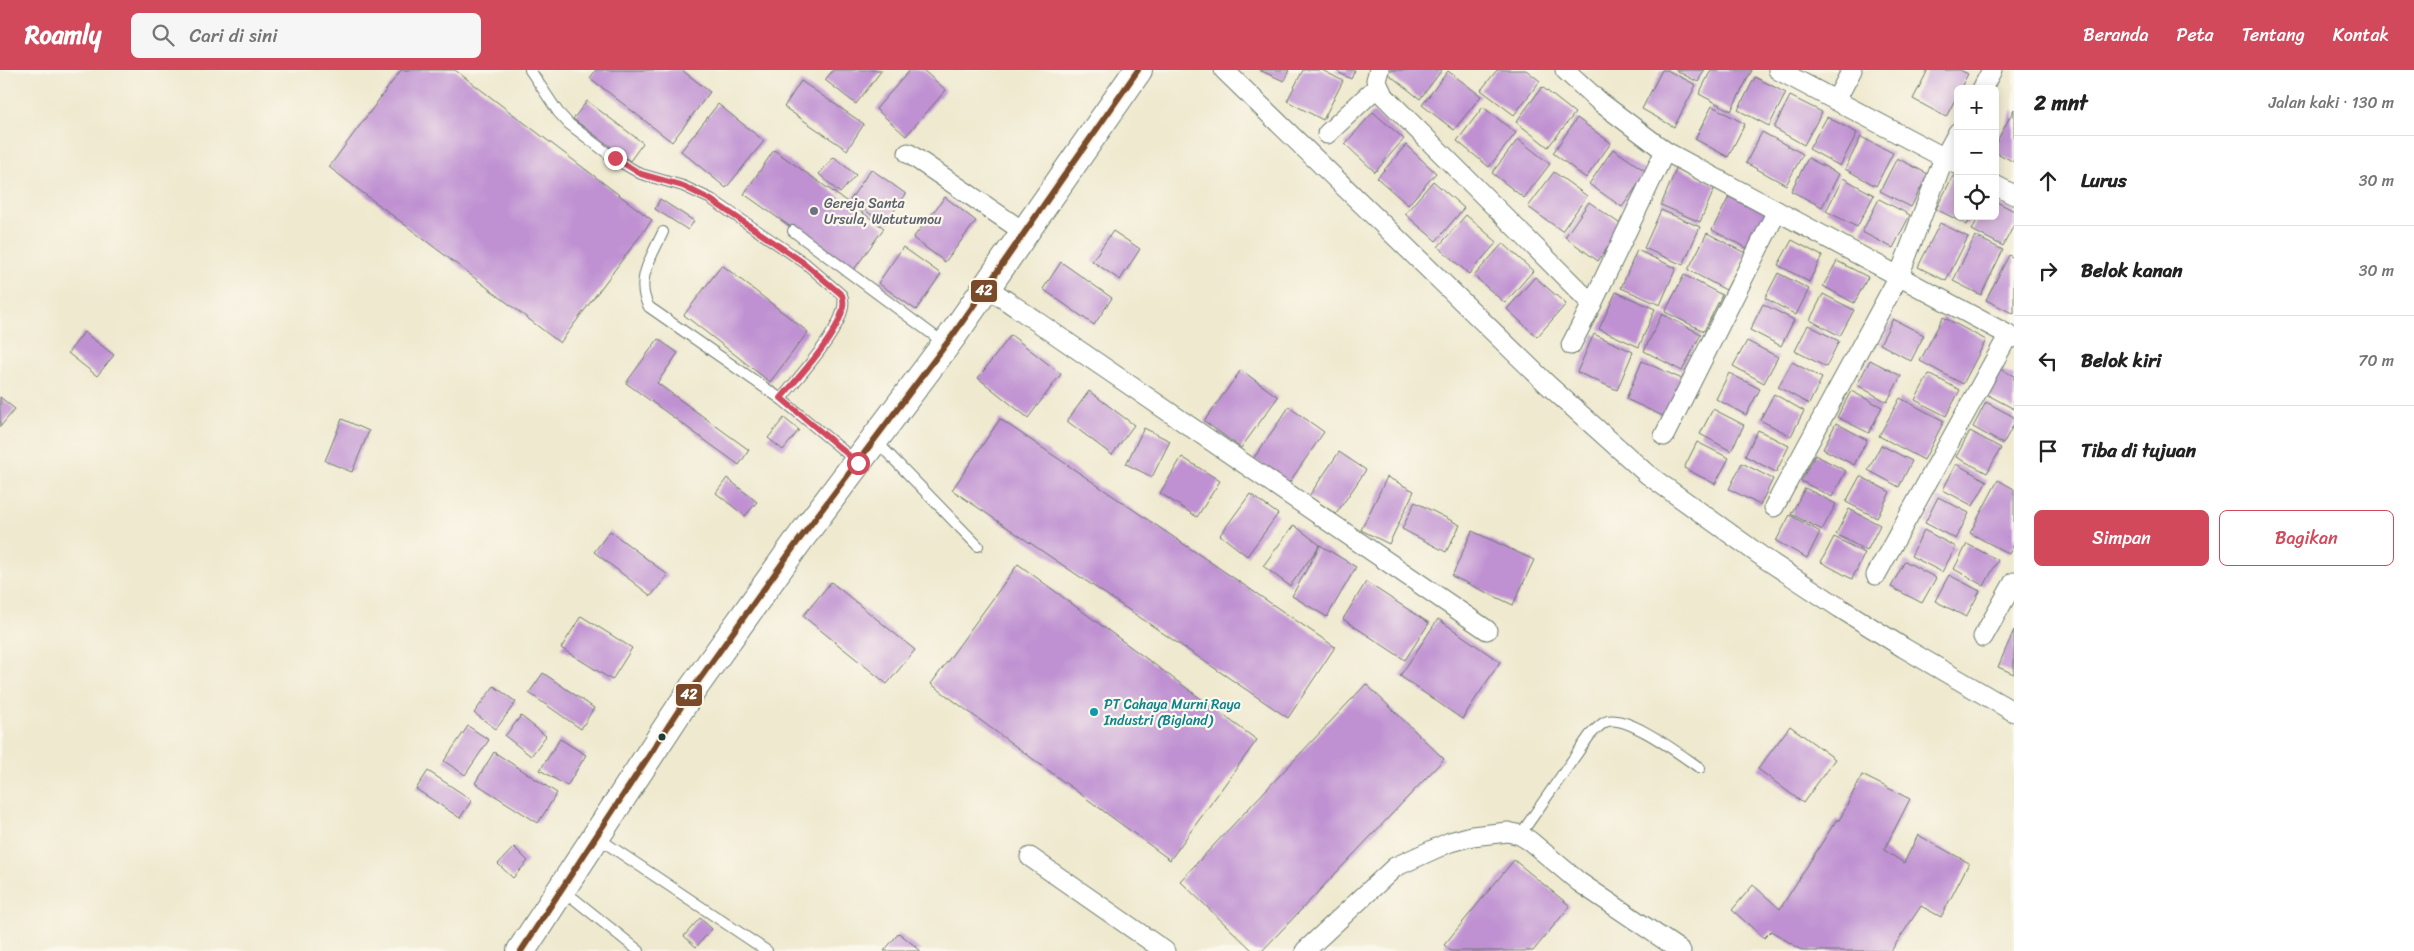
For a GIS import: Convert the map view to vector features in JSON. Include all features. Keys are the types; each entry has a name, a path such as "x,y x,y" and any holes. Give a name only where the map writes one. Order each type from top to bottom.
{"highway":[{"path":"521,951 694,686 796,544 945,344 1138,70"}],"street":[{"path":"1224,70 1547,384 1647,474 1764,558 1840,608 2014,712"},
{"path":"1565,70 1600,102 1664,151 2011,337 1876,575"},
{"path":"1778,70 1951,161"},
{"path":"1836,100 1852,70"},
{"path":"1984,85 1992,70"},
{"path":"1378,78 1383,95 1592,304"},
{"path":"1327,134 1378,78"},
{"path":"1774,507 1899,276 1951,161 1954,149"},
{"path":"1571,345 1664,151"},
{"path":"908,153 1024,232"},
{"path":"1999,187 2014,194"},
{"path":"1664,436 1777,211"},
{"path":"985,286 1487,630"},
{"path":"1983,637 2014,582"},
{"path":"1305,951 1395,867 1450,842 1472,836 1508,832 1520,835 1578,882 1680,951"},
{"path":"1030,857 1165,951"}],"lane":[{"path":"530,70 558,112 569,124 615,158 641,174 683,186 711,200 804,263 842,295 844,309 838,324 781,398"},
{"path":"793,231 945,344"},
{"path":"663,232 644,272 644,295 650,307 781,398 858,463"},
{"path":"875,440 978,546"},
{"path":"1520,835 1590,735 1605,722 1614,721 1630,724 1700,768"},
{"path":"596,837 767,951"},
{"path":"562,889 639,951"}],"building":[{"path":"401,70 455,70 652,220 560,343 329,167"},
{"path":"596,70 682,70 710,92 672,142 590,78"},
{"path":"833,70 882,70 856,104 825,80"},
{"path":"910,70 923,70 946,90 906,136 876,109"},
{"path":"1259,70 1289,70 1284,81"},
{"path":"1303,70 1322,70 1343,81 1323,120 1287,101"},
{"path":"1334,70 1355,70 1351,79"},
{"path":"1390,70 1442,70 1420,99 1387,73"},
{"path":"1497,70 1526,70 1540,81 1514,115 1481,90"},
{"path":"1662,70 1667,70 1696,85 1674,127 1642,109"},
{"path":"1675,70 1704,70 1698,82"},
{"path":"1711,70 1752,70 1731,111 1699,94"},
{"path":"1928,70 1960,70 1968,74 1962,85 1954,85 1954,102 1946,117 1913,99"},
{"path":"1448,71 1481,96 1454,130 1422,105"},
{"path":"1755,77 1786,93 1769,126 1738,110"},
{"path":"801,81 864,124 847,150 784,107"},
{"path":"1542,87 1575,113 1548,147 1516,122"},
{"path":"1790,96 1822,112 1804,145 1774,128"},
{"path":"587,101 643,143 630,161 573,119"},
{"path":"718,104 764,141 726,188 681,151"},
{"path":"1712,106 1745,124 1728,157 1695,139"},
{"path":"1483,107 1516,133 1489,167 1457,141"},
{"path":"2014,109 2014,162 1999,154 1999,137"},
{"path":"1373,112 1404,139 1375,172 1345,144"},
{"path":"1827,117 1857,133 1840,166 1809,149"},
{"path":"1577,118 1611,143 1586,178 1553,153"},
{"path":"1762,132 1803,154 1786,185 1746,163"},
{"path":"1861,137 1893,153 1876,186 1845,169"},
{"path":"1518,139 1550,164 1524,198 1492,173"},
{"path":"1406,145 1436,173 1408,205 1377,178"},
{"path":"1613,149 1647,172 1622,207 1589,184"},
{"name":"Gereja Santa Ursula, Watutumou","path":"774,150 884,228 853,271 744,194"},
{"path":"834,157 856,175 840,193 819,174"},
{"path":"1808,158 1839,174 1822,207 1791,191"},
{"path":"1897,158 1928,174 1911,207 1880,191"},
{"path":"1677,167 1716,185 1700,222 1661,205"},
{"path":"871,169 906,194 885,224 850,200"},
{"path":"1554,172 1587,196 1562,231 1528,207"},
{"path":"1953,176 1954,218 1936,209"},
{"path":"1843,178 1874,195 1857,227 1826,211"},
{"path":"1433,181 1464,208 1436,241 1405,214"},
{"path":"1731,193 1769,213 1750,250 1712,230"},
{"path":"945,197 976,221 945,262 913,238"},
{"path":"660,199 694,221 688,230 655,209"},
{"path":"1879,199 1910,215 1893,248 1862,232"},
{"path":"1589,202 1623,226 1598,261 1565,237"},
{"path":"1999,203 2014,211 2014,225 2003,246 1972,230 1977,220 1999,220"},
{"path":"1661,210 1700,227 1683,265 1644,248"},
{"path":"1466,215 1497,242 1469,274 1438,247"},
{"path":"1957,220 1970,220 1967,225"},
{"path":"1940,223 1968,237 1946,281 1918,267"},
{"path":"1113,231 1140,249 1120,280 1092,261"},
{"path":"1707,233 1745,253 1726,290 1688,270"},
{"path":"1975,236 2003,250 1981,295 1953,281"},
{"path":"1792,240 1822,256 1809,282 1778,265"},
{"path":"1503,243 1533,271 1505,303 1474,276"},
{"path":"903,247 941,274 916,310 878,283"},
{"path":"1637,250 1676,268 1660,305 1621,288"},
{"path":"2009,255 2014,258 2014,314 1986,300"},
{"path":"1837,261 1868,277 1854,303 1823,286"},
{"path":"1061,262 1112,298 1094,325 1043,289"},
{"path":"722,265 808,332 770,382 684,315"},
{"path":"1778,273 1809,289 1796,315 1765,298"},
{"path":"1684,275 1722,295 1704,331 1665,312"},
{"path":"1535,277 1566,304 1537,337 1507,309"},
{"path":"1616,292 1655,309 1639,347 1599,329"},
{"path":"1823,294 1854,310 1840,336 1810,320"},
{"path":"1763,304 1794,320 1781,346 1750,330"},
{"path":"1662,314 1701,334 1682,371 1644,351"},
{"path":"1943,317 1986,340 1963,384 1920,361"},
{"path":"1893,319 1924,335 1911,361 1880,344"},
{"path":"1808,325 1839,341 1826,367 1795,351"},
{"path":"84,332 114,355 97,376 68,353"},
{"path":"1594,334 1633,352 1617,390 1577,372"},
{"path":"1011,335 1061,374 1028,418 978,378"},
{"path":"658,339 678,353 657,383 749,450 739,465 626,383"},
{"path":"1747,341 1778,357 1764,383 1733,366"},
{"path":"1870,360 1901,376 1887,402 1857,385"},
{"path":"1642,361 1682,379 1665,417 1626,399"},
{"path":"1792,362 1822,378 1809,404 1778,387"},
{"path":"2000,369 2014,376 2014,409 1986,394"},
{"path":"1241,370 1278,397 1241,448 1204,421"},
{"path":"1729,373 1760,389 1746,415 1716,399"},
{"path":"1929,374 1960,390 1946,416 1915,400"},
{"path":"1089,391 1134,425 1112,455 1067,421"},
{"path":"1851,391 1882,407 1869,433 1837,417"},
{"path":"1774,394 1804,411 1791,436 1760,420"},
{"path":"0,397 15,409 0,427"},
{"path":"1900,398 1944,421 1924,460 1879,436"},
{"path":"1986,402 2014,417 2014,424 2003,444 1973,427"},
{"path":"1289,407 1324,432 1289,483 1253,459"},
{"path":"1713,409 1744,425 1731,451 1700,434"},
{"path":"784,418 799,430 783,450 768,438"},
{"path":"342,419 369,431 352,472 325,461"},
{"path":"1000,419 1335,647 1288,718 952,490"},
{"path":"1836,423 1867,440 1854,465 1823,449"},
{"path":"1144,428 1170,441 1152,477 1126,464"},
{"path":"1758,430 1789,446 1776,472 1745,456"},
{"path":"1970,431 2001,448 1987,473 1956,457"},
{"path":"1697,442 1729,458 1715,484 1684,468"},
{"path":"1881,445 1912,461 1899,487 1868,470"},
{"path":"1339,452 1366,470 1336,514 1309,496"},
{"path":"1815,455 1846,471 1832,497 1801,481"},
{"path":"1182,457 1220,481 1197,517 1160,493"},
{"path":"1742,463 1773,479 1760,505 1729,489"},
{"path":"1956,464 1987,481 1973,506 1943,490"},
{"path":"1860,476 1890,492 1877,518 1846,502"},
{"path":"1387,477 1414,491 1389,544 1361,530"},
{"path":"727,478 757,502 745,516 716,493"},
{"path":"1998,480 2014,489 2014,544 2009,554 1970,533"},
{"path":"1805,488 1836,504 1822,530 1791,514"},
{"path":"1250,494 1278,514 1247,556 1220,535"},
{"path":"1938,497 1969,513 1956,539 1925,523"},
{"path":"1415,502 1460,525 1446,552 1402,529"},
{"path":"1849,509 1880,525 1867,551 1836,534"},
{"path":"1790,515 1820,532 1807,558 1776,541"},
{"path":"1294,525 1320,545 1290,586 1263,566"},
{"path":"1924,530 1956,547 1942,572 1911,556"},
{"path":"610,531 668,575 651,596 594,552"},
{"path":"1472,531 1534,560 1513,605 1452,576"},
{"path":"1834,537 1865,553 1852,579 1821,562"},
{"path":"1967,544 1998,560 1984,586 1954,569"},
{"path":"1320,545 1356,567 1327,617 1292,596"},
{"path":"1905,561 1936,578 1922,603 1891,587"},
{"name":"PT Cahaya Murni Raya Industri (Bigland)","path":"1018,564 1257,740 1170,860 931,684"},
{"path":"1949,575 1980,591 1966,617 1935,601"},
{"path":"831,582 915,650 887,684 803,616"},
{"path":"1366,582 1429,623 1405,660 1343,619"},
{"path":"581,616 632,648 612,680 561,648"},
{"path":"1438,619 1500,662 1462,719 1400,676"},
{"path":"2014,630 2014,674 1998,667"},
{"path":"543,673 594,708 581,729 529,693"},
{"path":"1366,684 1444,759 1262,951 1253,951 1180,881"},
{"path":"494,686 516,702 496,729 474,713"},
{"path":"521,716 546,736 531,756 505,736"},
{"path":"468,726 489,740 465,775 444,761"},
{"path":"1790,726 1835,759 1803,803 1758,769"},
{"path":"560,739 586,755 567,786 540,770"},
{"path":"494,752 557,793 538,823 475,783"},
{"path":"428,771 472,800 460,818 416,789"},
{"path":"1862,775 1910,799 1884,850 1904,863 1918,835 1969,863 1941,917 1921,906 1891,951 1803,951 1771,931 1764,938 1732,910 1753,885 1780,909 1837,819 1839,821"},
{"path":"514,847 528,861 513,878 498,864"},
{"path":"1514,860 1570,906 1533,951 1451,951 1444,945"},
{"path":"700,918 712,929 696,947 684,936"},
{"path":"899,933 921,951 884,951"}],"transit line":[{"name":"42","path":"521,951 694,687 796,544 953,335 1138,70"}],"place":[{"name":"Gereja Santa Ursula, Watutumou","path":"814,211"},
{"name":"PT Cahaya Murni Raya Industri (Bigland)","path":"1094,712"}],"route":[{"path":"615,158 641,174 698,192 750,224 804,263 842,295 844,309 838,324 781,398 858,463"}]}
